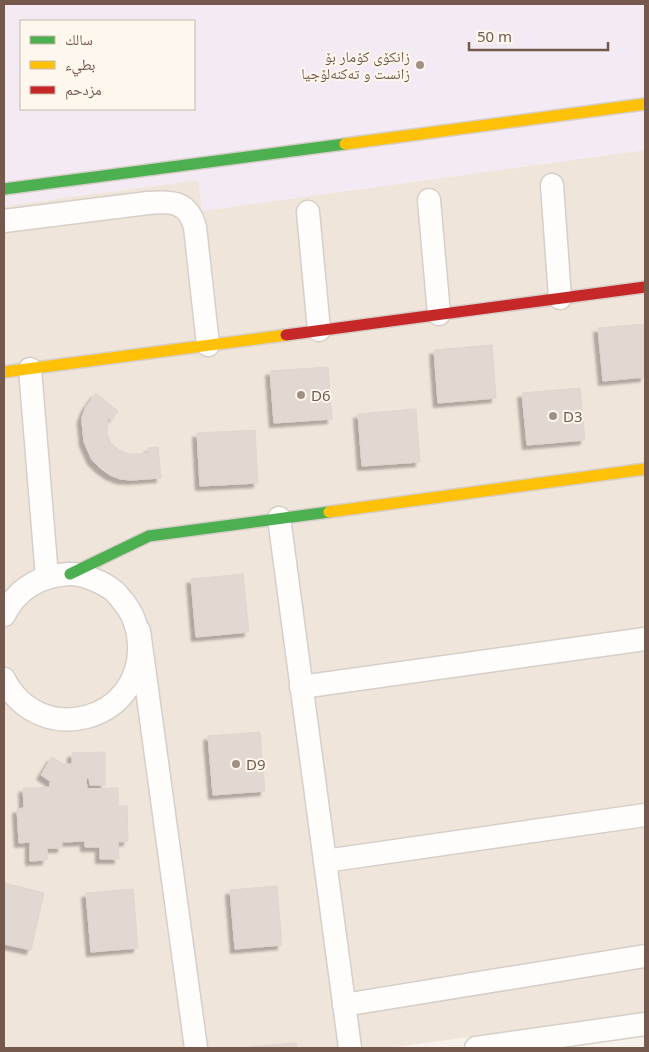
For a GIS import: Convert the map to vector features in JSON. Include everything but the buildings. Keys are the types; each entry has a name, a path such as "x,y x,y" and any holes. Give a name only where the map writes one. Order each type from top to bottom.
{"street":[{"path":"4,189 645,104"},
{"path":"552,185 560,298"},
{"path":"430,200 439,314"},
{"path":"4,222 156,202 179,204 190,214 195,227 208,345"},
{"path":"308,212 319,330"},
{"path":"4,372 645,287"},
{"path":"30,369 47,577"},
{"path":"4,614 10,603 26,587 47,577 70,574 149,536 645,469"},
{"path":"279,518 350,1048"},
{"path":"70,574 93,579 113,590 130,608 139,631 196,1048"},
{"path":"4,679 9,690 27,707 49,718 74,720 98,714 118,700 133,680 140,656 139,631"},
{"path":"301,687 645,639"},
{"path":"324,861 645,815"},
{"path":"344,1005 645,956"},
{"path":"476,1048 645,1024"}],"shaded area":[{"name":"زانکۆی کۆمار بۆ زانست و تەکنەلۆجیا","path":"4,4 645,4 645,150 202,211 198,180 4,206"},
{"path":"645,150 645,1013 388,1048 4,1048 4,206 199,180 202,211"}],"traffic: fast":[{"path":"4,189 345,144"},
{"path":"70,574 149,536 329,512"}],"traffic: slow":[{"path":"345,144 645,104"},
{"path":"4,372 286,335"},
{"path":"329,512 645,469"}],"traffic: jam":[{"path":"286,335 645,287"}],"place":[{"name":"زانکۆی کۆمار بۆ زانست و تەکنەلۆجیا","path":"420,65"},
{"name":"D6","path":"301,395"},
{"name":"D3","path":"553,416"},
{"name":"D9","path":"236,764"}]}
